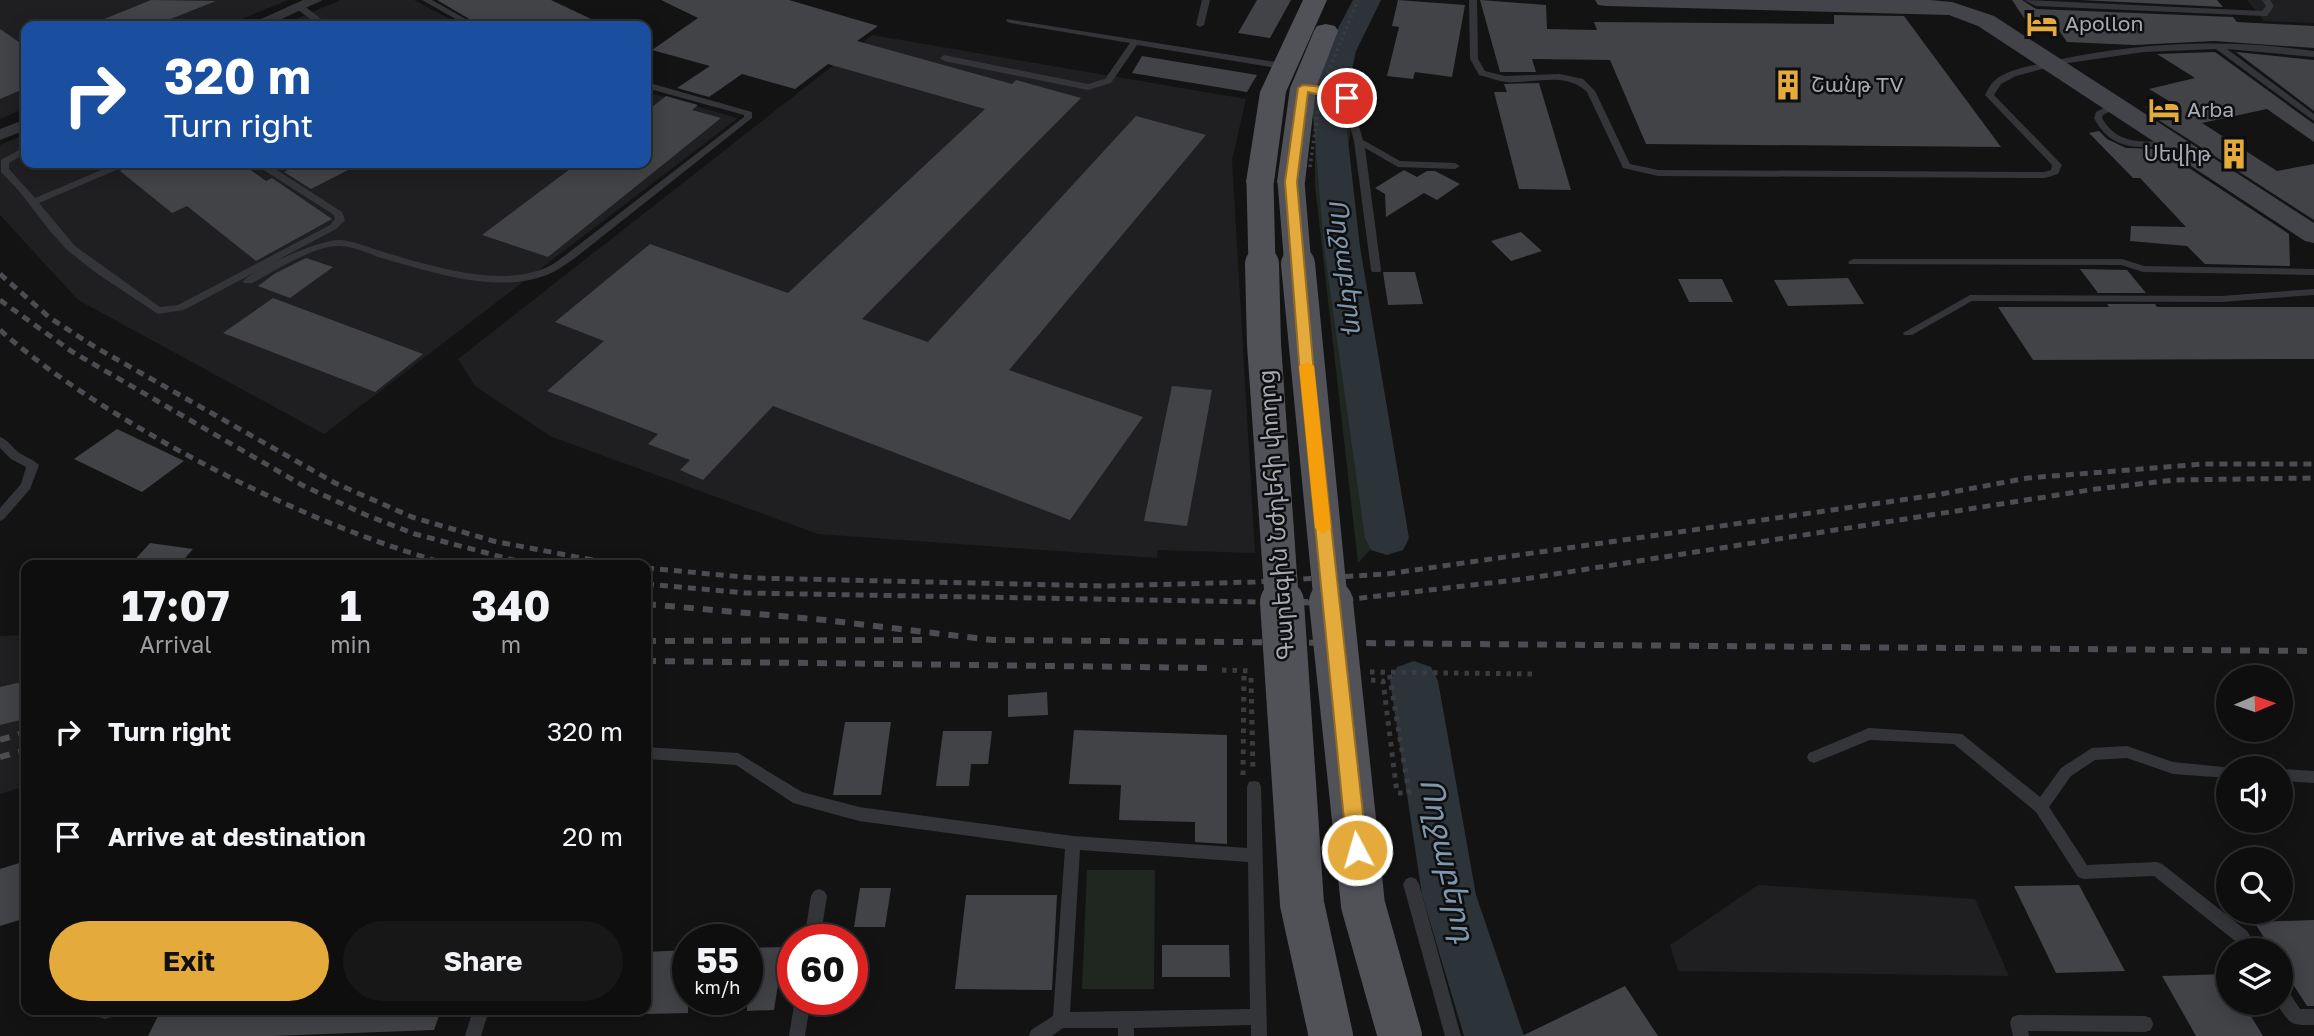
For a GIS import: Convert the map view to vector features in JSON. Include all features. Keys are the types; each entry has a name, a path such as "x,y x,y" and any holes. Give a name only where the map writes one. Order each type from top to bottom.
{"main road":[{"name":"Գարեգին Նժդեհի փողոց","path":"1315,0 1273,92 1287,178 1363,905 1399,1036"},
{"name":"Գարեգին Նժդեհի փողոց","path":"1331,1036 1302,904 1264,344 1287,178 1339,0"}],"street":[{"path":"266,21 316,0"},
{"path":"1606,0 1800,2 1952,9 1986,21 2314,235"},
{"path":"0,135 21,126"}],"lane":[{"path":"426,0 465,21"},
{"path":"1200,25 1206,0"},
{"path":"1473,0 1474,59 1482,73 1505,79 1560,77 1580,81 1591,91 1626,166 1658,173 2045,175 2055,172 2057,165 1989,95 1996,83 2052,63 2154,49 2220,48 2314,54"},
{"path":"2028,0 2036,4 2264,14 2270,6 2266,0"},
{"path":"2149,0 2155,8"},
{"path":"300,7 316,21"},
{"path":"1010,21 1283,66 1315,85 1347,98 1359,141 1377,270"},
{"path":"944,58 1088,87 1108,81 1135,42"},
{"path":"2220,48 2314,118"},
{"path":"248,281 316,247 333,243 439,271 506,278 541,274 571,256 748,118 749,114 651,86"},
{"path":"1359,141 1398,164 1455,166"},
{"path":"21,152 4,162 4,170 24,187 43,218 72,248 158,311 180,308 333,227 340,220 339,214 266,168"},
{"path":"33,202 113,168"},
{"path":"270,170 275,168"},
{"path":"1853,262 2122,262 2143,269 2314,272"},
{"path":"1908,333 1970,298 2221,299 2314,292"},
{"path":"0,441 16,456 33,465 26,486 0,516"},
{"path":"1814,757 1869,734 1957,738 2041,807 2082,872 2157,869 2242,938"},
{"path":"2041,807 2066,772 2092,754 2127,752 2173,768 2216,771"},
{"path":"651,753 737,759 798,798 859,814 1073,843 1255,856"},
{"path":"2293,776 2314,777"},
{"path":"1254,787 1259,1036"},
{"path":"1061,1020 1073,843"},
{"path":"1411,884 1453,1036"},
{"path":"815,924 819,896"},
{"path":"2293,1013 2296,1017 2314,1017"},
{"path":"473,1036 479,1015"},
{"path":"797,1036 800,1015"},
{"path":"1037,1036 1061,1020 1126,1028 1258,1017"},
{"path":"2021,1036 2018,1023 2145,1024"}],"path":[{"path":"1287,178 1315,85 1358,0"},
{"path":"1368,667 1372,694"},
{"path":"1222,670 1257,671"},
{"path":"1244,671 1243,785 1254,787 1251,675"},
{"path":"1362,671 1534,674"},
{"path":"1370,680 1383,681 1397,793 1409,793 1389,672"}],"shaded area":[{"path":"0,0 288,0 237,21 21,21 21,110 0,119"},
{"path":"341,0 414,0 454,21 291,21"},
{"path":"2247,0 2314,0 2314,23 2264,21"},
{"path":"872,35 1246,99 1232,160 1255,553 1158,550 1157,558 818,534 552,437 475,386 458,359"},
{"path":"651,93 738,118 324,434 78,300 0,215 0,145 21,136 21,168 651,168"},
{"path":"1323,110 1347,118 1352,124 1344,169 1344,190 1356,241 1353,264 1387,509 1383,536 1358,563 1315,186 1315,150"},
{"path":"21,635 21,788 0,794 0,636"},
{"path":"1087,870 1155,870 1154,989 1082,989"},
{"path":"1758,885 1975,899 2009,976 1678,971 1670,945"}],"building":[{"path":"151,0 216,1 166,21 99,21"},
{"path":"437,0 551,0 595,21 473,21"},
{"path":"661,0 789,0 878,26 857,41 1012,84 1016,80 1081,98 862,319 928,342 1136,116 1206,135 1009,370 1143,417 1070,520 773,406 703,480 680,470 690,460 648,444 658,434 547,391 604,341 555,322 650,244 788,293 985,109 828,64 795,89 742,74 709,97 677,88 710,66 652,50 698,18"},
{"path":"1257,0 1291,0 1270,38 1238,33"},
{"path":"1398,0 1465,5 1452,77 1415,72 1413,79 1387,76 1399,27 1392,26"},
{"name":"Շանթ TV","path":"1480,0 1546,5 1547,29 1597,30 1594,22 1834,24 1834,15 1904,16 2001,147 1646,144 1610,60 1532,59 1536,72 1500,72"},
{"path":"2012,0 2022,0 2036,9 2233,17 2237,22 2314,26 2314,48 2214,41 2134,45 2067,42 2060,32 2032,30"},
{"path":"2081,0 2217,0 2223,7"},
{"path":"0,29 21,44 21,90 0,99"},
{"path":"2215,52 2314,124 2314,142 2267,109 2202,123 2277,171 2314,164 2314,220 2157,119 2162,118 2145,107 2169,101 2149,89 2195,78 2157,54"},
{"path":"2236,52 2314,60 2314,111"},
{"path":"1142,56 1257,75 1247,92 1132,73"},
{"path":"1539,83 1571,190 1519,189 1494,92 1507,92 1504,84"},
{"path":"666,96 698,105 692,110 721,118 548,257 482,235 571,168 651,168 651,108"},
{"path":"2099,131 2107,139 2126,148 2160,149 2289,234 2290,266 2205,264 2187,246 2130,241 2131,226 2186,227 2140,178 2133,178 2089,133"},
{"path":"127,168 248,168 266,181 272,178 332,219 256,261 187,206 172,213 120,171"},
{"path":"292,168 352,168 311,189 284,172"},
{"path":"1404,170 1417,177 1427,171 1435,171 1460,184 1437,200 1424,193 1386,217 1385,194 1375,188"},
{"path":"1521,232 1542,251 1511,261 1491,241"},
{"path":"306,258 333,267 290,298 258,286 274,274"},
{"path":"2080,269 2127,270 2146,293 2098,293"},
{"path":"1383,272 1415,272 1423,304 1388,305"},
{"path":"1848,278 1864,304 1788,306 1774,280"},
{"path":"1678,279 1722,279 1733,302 1689,302"},
{"path":"273,298 423,354 375,392 223,333"},
{"path":"2107,304 2155,304 2157,307 2314,307 2314,359 2033,360 1998,307 2109,307"},
{"path":"1172,386 1212,390 1187,526 1144,521"},
{"path":"117,429 184,461 142,492 74,459"},
{"path":"150,543 193,549 183,560 135,560"},
{"path":"21,682 20,720 0,725 0,687"},
{"path":"1047,692 1048,715 1008,717 1008,695"},
{"path":"845,722 891,722 881,795 833,795"},
{"path":"1074,730 1227,735 1227,844 1195,842 1195,822 1119,820 1121,785 1069,784"},
{"path":"943,731 992,731 988,764 971,764 969,786 936,786"},
{"path":"21,863 21,920 0,926 0,869"},
{"path":"2079,885 2125,971 2056,973 2014,886"},
{"path":"860,888 891,888 885,927 854,924"},
{"path":"966,895 1057,895 1052,990 955,989"},
{"path":"2314,920 2314,1006 2307,1006 2293,984 2293,938 2264,938 2255,924 2293,924 2293,921"},
{"path":"1162,945 1229,945 1230,977 1162,977"},
{"path":"777,947 774,1010 763,1010 763,948"},
{"path":"672,951 672,1013 651,1014 651,952"},
{"path":"2216,974 2216,1015 2250,1015 2263,1036 2196,1036 2162,976"},
{"path":"1625,986 1658,1036 1522,1036"},
{"path":"158,1015 439,1015 434,1030 272,1036 148,1036"}],"waterway":[{"name":"Ողջաբերդ","path":"1367,0 1341,51 1328,105 1342,247 1387,538"},
{"name":"Ողջաբերդ","path":"1414,681 1449,895 1494,1036"}],"railway":[{"path":"0,274 50,318 95,347 335,483 412,517 493,541 593,560"},
{"path":"0,300 71,351 302,485 415,534 513,560"},
{"path":"0,330 80,391 201,462 270,497 340,527 433,560"},
{"path":"651,568 754,578 1105,586 1255,582 1387,574 1936,495 2028,478 2204,464 2314,464"},
{"path":"651,584 746,593 1318,603 1524,579 2096,489 2174,480 2314,478"},
{"path":"1279,602 1324,602"},
{"path":"651,604 825,620 992,640 2314,651"},
{"path":"651,641 922,640"},
{"path":"651,661 1216,668"},
{"path":"0,740 21,734"},
{"path":"0,757 21,751"}],"slow traffic":[{"path":"1307,366 1323,528"}],"place":[{"name":"Apollon","path":"2042,24"},
{"name":"Շանթ TV","path":"1788,85"},
{"name":"Arba","path":"2164,110"},
{"name":"Սեվիթ","path":"2234,154"}],"route":[{"path":"1347,98 1321,89 1303,88 1291,182 1306,362 1357,850"}]}
